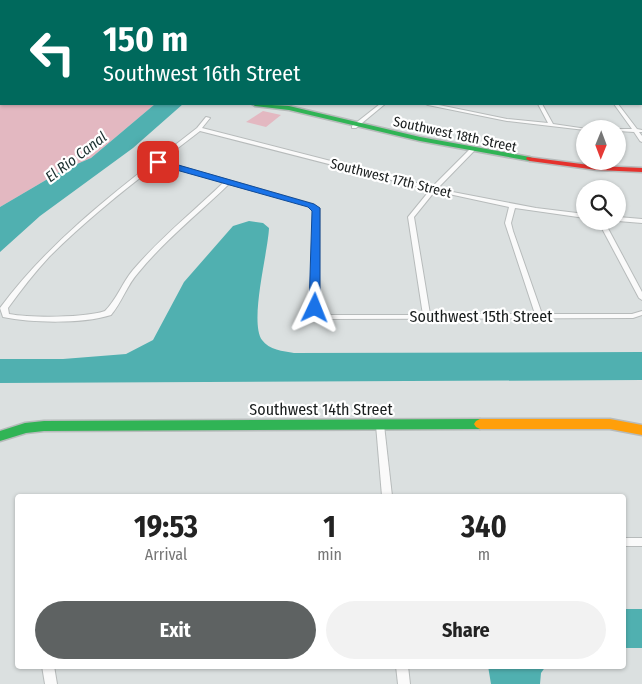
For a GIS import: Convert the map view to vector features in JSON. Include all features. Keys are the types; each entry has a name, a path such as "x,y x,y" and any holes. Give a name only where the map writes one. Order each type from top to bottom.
{"main road":[{"name":"Southwest 18th Street","path":"260,105 470,152 562,169 642,174"},
{"name":"Southwest 18th Street","path":"470,152 562,165 642,170"},
{"name":"Southwest 14th Street","path":"0,436 25,428 44,426 610,424 642,430"}],"street":[{"path":"356,126 382,105"},
{"path":"433,105 507,120 576,128"},
{"path":"541,105 552,126"},
{"path":"617,105 642,140"},
{"path":"158,162 228,182 135,272 120,293 113,307 106,314 92,318 19,318 6,314 4,308 8,302 46,255 80,225 158,162 199,129 208,118"},
{"name":"Southwest 17th Street","path":"199,129 434,189 512,206 576,215"},
{"path":"626,130 642,130"},
{"path":"427,316 411,217 434,189 470,152"},
{"name":"Southwest 15th Street","path":"228,182 311,206 317,210 315,308 319,313 330,317 633,316 642,313"},
{"path":"512,206 508,222 510,231 539,316"},
{"path":"626,220 642,221"},
{"path":"606,230 642,298"},
{"path":"380,425 387,494"},
{"path":"626,542 642,542"},
{"path":"48,669 51,684"},
{"path":"402,669 404,684"}],"shaded area":[{"path":"0,105 154,105 91,158 63,170 0,207"},
{"path":"263,111 281,115 266,127 246,122"}],"water":[{"path":"154,105 182,105 133,148 40,216 0,252 0,207 63,170 91,158"},
{"path":"249,221 263,223 269,228 257,318 262,340 272,348 294,353 642,352 642,380 0,383 0,359 63,359 126,354 153,340 184,282 233,226"},
{"path":"626,609 642,609 642,648 626,648"},
{"path":"488,669 544,669 541,673 540,684 491,684"}],"traffic: fast":[{"path":"264,105 289,108 420,139 530,159"},
{"path":"0,436 25,428 44,426 480,424"}],"traffic: slow":[{"path":"480,424 610,424 642,430"}],"traffic: jam":[{"path":"530,159 597,168 642,170"}],"route":[{"path":"158,162 311,206 317,210 315,308"}],"water label":[{"name":"El Rio Canal","path":"76,157"}]}
